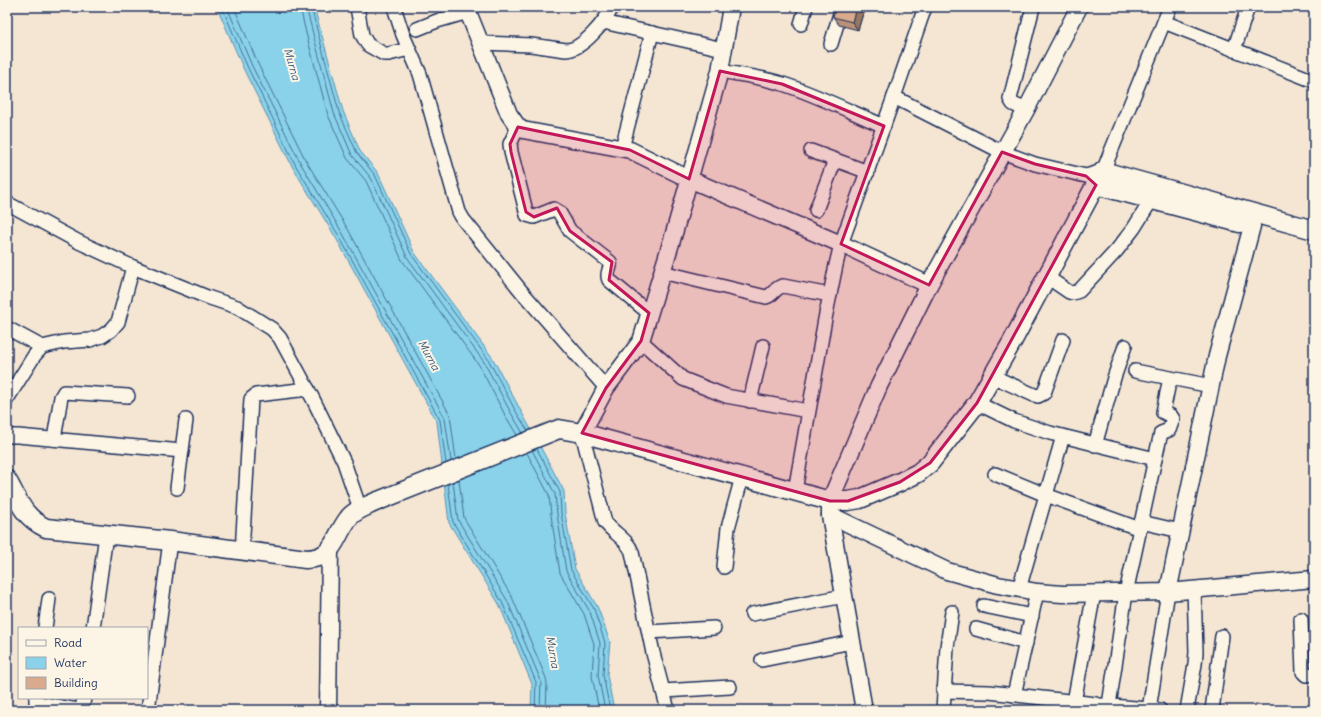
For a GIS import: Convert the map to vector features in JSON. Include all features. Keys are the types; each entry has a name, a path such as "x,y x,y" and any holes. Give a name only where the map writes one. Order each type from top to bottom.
{"main road":[{"path":"1095,177 1152,200 1314,242"},
{"path":"1095,177 1314,230"},
{"path":"7,480 27,515 36,523 46,528 170,541 306,560 323,557 330,550 348,518 360,509 559,429 582,433 795,491 830,508 848,501 860,499 900,482 918,473 930,464 977,403 1047,277 1095,177"}],"street":[{"path":"357,7 362,35 368,45 384,54 409,49"},
{"path":"394,7 409,49 420,74 459,212 522,292 606,388"},
{"path":"481,43 531,45 571,50 578,47 603,22 612,7"},
{"path":"668,710 662,691 632,552 626,541 605,522 582,433 606,388 641,341 720,71 731,7"},
{"path":"801,24 806,7"},
{"path":"831,44 842,7"},
{"path":"795,491 808,412 841,244 868,172 925,7"},
{"path":"1026,110 1013,104 1010,99 1033,7"},
{"path":"864,710 830,508 879,386 929,285 1026,110 1079,7"},
{"path":"894,97 1002,152 1036,164 1095,177 1170,7"},
{"path":"1234,50 1248,7"},
{"path":"417,29 467,10 509,114 518,127 523,130 630,150 689,179 841,244 929,285"},
{"path":"603,22 724,49"},
{"path":"1164,22 1314,80"},
{"path":"622,148 652,33"},
{"path":"720,71 760,78 799,89 884,126"},
{"path":"518,127 510,144 527,216 534,218 554,209 557,210 570,231 610,262 611,264 607,274 609,280 649,313"},
{"path":"811,151 868,172"},
{"path":"816,210 835,160"},
{"path":"1047,277 1069,292 1076,293 1079,291 1117,250 1134,228 1152,200"},
{"path":"7,203 79,242 133,267 207,297 237,307 259,320 272,330 280,338 308,389 344,462 360,509"},
{"path":"943,691 989,692 1066,704 1154,709 1168,592 1180,531 1217,356 1252,226"},
{"path":"7,399 34,356 42,347 64,342 90,340 102,336 111,330 118,322 133,267"},
{"path":"662,272 766,297 777,288 783,286 830,295"},
{"path":"7,328 42,347"},
{"path":"992,376 1034,395 1044,393 1063,340"},
{"path":"641,341 682,379 726,396 808,412"},
{"path":"750,401 763,346"},
{"path":"1095,445 1114,378 1125,346"},
{"path":"1135,370 1211,386"},
{"path":"1100,707 1161,433 1169,430 1173,419 1172,416 1163,412 1170,378"},
{"path":"242,552 251,399 256,395 308,389"},
{"path":"54,439 61,397 64,392 128,396"},
{"path":"977,403 1014,421 1095,445 1155,459"},
{"path":"177,488 186,420"},
{"path":"7,436 182,451"},
{"path":"1019,589 1064,436"},
{"path":"995,474 1046,495 1140,525 1180,531"},
{"path":"724,567 728,528 742,477"},
{"path":"830,508 947,571 998,585 1037,592 1062,594 1168,592 1314,579"},
{"path":"93,627 106,535"},
{"path":"148,710 170,541"},
{"path":"328,710 330,550"},
{"path":"1187,710 1196,652 1194,590"},
{"path":"1014,695 1037,592"},
{"path":"1066,704 1094,593"},
{"path":"752,614 844,596"},
{"path":"45,627 49,599"},
{"path":"984,606 1032,616"},
{"path":"943,710 943,691 952,612"},
{"path":"1301,619 1303,672 1306,675 1314,674"},
{"path":"649,632 714,628"},
{"path":"976,629 1026,643"},
{"path":"1212,710 1222,636"},
{"path":"762,660 852,642"},
{"path":"662,691 730,687"},
{"path":"36,699 36,702 38,703 78,710"},
{"path":"82,710 84,699"}],"highlighted area":[{"path":"720,71 782,84 884,126 841,244 929,285 1002,152 1035,164 1086,176 1096,185 977,403 930,463 900,482 848,501 830,501 582,433 606,388 641,341 649,313 609,280 612,262 570,231 557,208 534,217 526,212 510,144 518,127 630,150 689,179"}],"water":[{"name":"Murna","path":"217,7 314,7 343,111 360,151 378,173 414,252 492,357 564,491 565,513 575,569 598,608 610,642 607,675 614,710 531,710 532,684 499,604 449,523 437,422 336,238 293,168 244,70"}],"building":[{"path":"836,7 856,7 852,22 833,17"}]}
